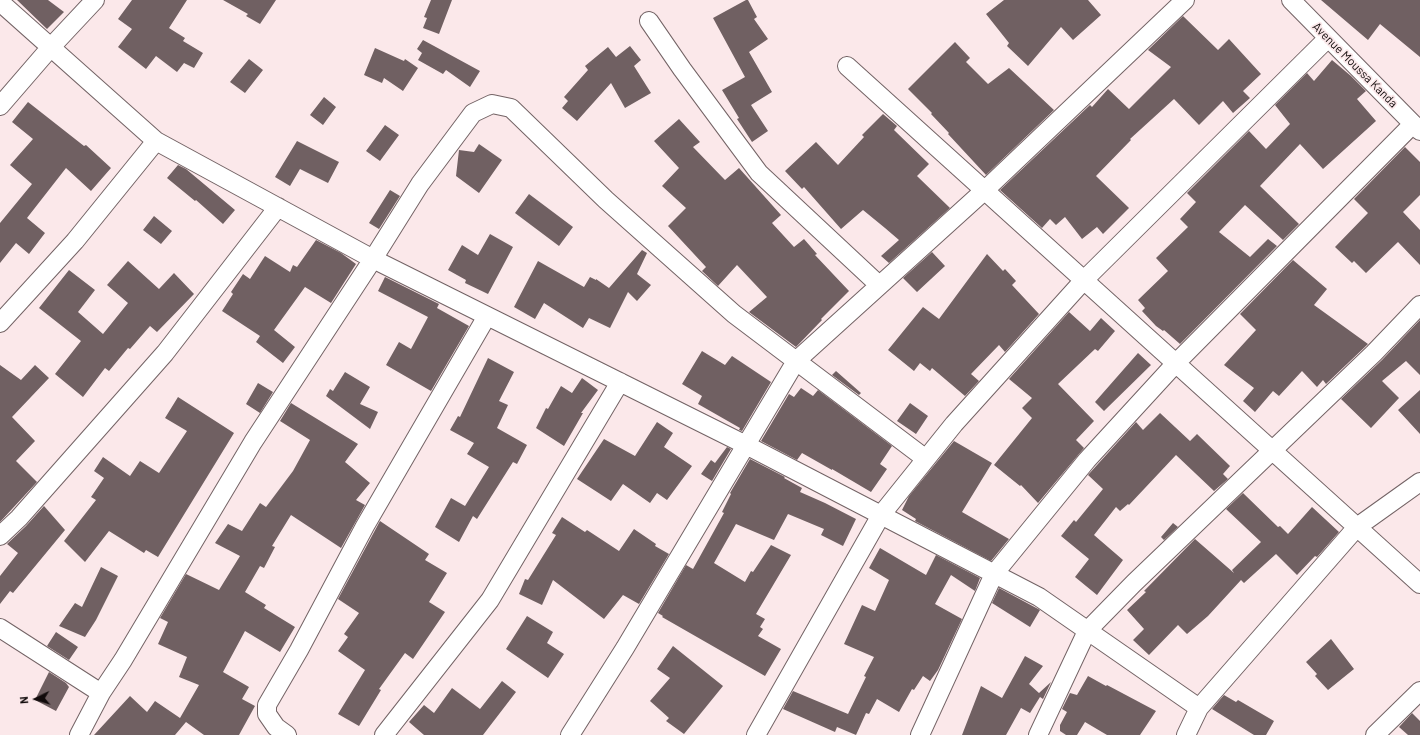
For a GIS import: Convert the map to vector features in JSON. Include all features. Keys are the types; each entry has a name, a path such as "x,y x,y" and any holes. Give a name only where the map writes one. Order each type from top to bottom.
{"street":[{"path":"0,106 95,0"},
{"path":"570,735 625,648 796,361 985,190 1185,0"},
{"name":"Avenue Moussa Kanda","path":"1291,0 1417,127"},
{"path":"0,2 156,140 373,260 746,445 1039,597 1199,708"},
{"path":"649,21 682,69 759,172 879,285"},
{"path":"756,735 881,515 954,424 1084,280 1328,38"},
{"path":"847,66 1420,584"},
{"path":"79,735 101,693 123,660 253,442 373,260 420,184 473,114 492,104 511,108 606,200 734,314 926,459"},
{"path":"920,735 994,574 1086,460 1176,363 1417,127"},
{"path":"0,324 75,241 156,140"},
{"path":"0,536 19,518 165,353 278,207"},
{"path":"1038,735 1088,631 1134,583 1374,353 1420,306"},
{"path":"287,735 276,727 267,714 267,705 299,650 365,526 487,316"},
{"path":"384,735 490,600 620,382"},
{"path":"1186,735 1199,708 1357,527 1420,482"},
{"path":"0,629 101,693"},
{"path":"1375,735 1420,691"}],"building":[{"path":"17,0 48,0 64,12 47,29"},
{"path":"132,0 187,0 169,28 185,38 183,41 203,53 194,68 184,63 177,72 156,56 146,69 118,47 132,29 118,19"},
{"path":"223,0 276,0 260,24 246,16 248,14"},
{"path":"431,0 452,0 439,34 423,28 427,18 424,17"},
{"path":"748,0 757,17 754,19 768,39 749,52 772,92 751,105 768,131 752,142 737,119 739,118 722,90 745,77 713,18"},
{"path":"1004,0 1088,0 1101,15 1073,40 1061,27 1028,66 1007,46 1009,43 986,14"},
{"path":"1321,0 1420,0 1420,57 1380,24 1368,40"},
{"path":"1183,16 1218,50 1229,39 1261,74 1243,91 1250,98 1233,113 1223,101 1199,125 1174,99 1130,139 1131,140 1096,176 1129,208 1103,234 1097,227 1082,239 1065,217 1056,225 1050,219 1042,228 1000,190 1090,105 1092,107 1108,89 1129,109 1171,67 1148,50"},
{"path":"423,40 480,71 470,87 446,70 443,74 418,60 422,53 417,49"},
{"path":"955,42 970,58 966,62 988,84 1009,68 1054,110 986,175 948,134 949,133 931,114 932,113 908,89"},
{"path":"630,46 641,60 634,66 651,93 625,108 611,83 577,121 562,108 568,101 564,97 588,70 585,66 608,47 616,57"},
{"path":"375,48 404,61 405,59 418,68 403,91 384,78 382,83 364,75"},
{"path":"249,59 263,70 245,93 230,82"},
{"path":"1332,60 1366,91 1357,99 1376,121 1323,169 1300,144 1260,186 1299,224 1283,240 1245,205 1219,232 1250,257 1268,239 1277,246 1180,344 1164,330 1163,331 1156,326 1142,311 1145,308 1138,300 1168,271 1156,258 1188,227 1180,219 1196,202 1187,193 1249,131 1266,149 1290,124 1275,105 1307,73 1314,81"},
{"path":"324,97 336,107 323,125 310,115"},
{"path":"28,102 84,146 86,145 111,168 91,191 66,168 27,218 45,233 29,254 16,243 0,263 0,223 32,184 10,165 33,139 12,122"},
{"path":"883,114 897,126 894,130 929,164 917,176 950,208 889,263 881,256 899,240 863,210 841,229 804,187 802,189 785,171 816,142 838,165 864,137 862,135"},
{"path":"679,119 700,142 693,147 725,180 739,168 781,215 772,223 794,247 804,239 817,254 815,255 849,291 796,347 749,312 767,297 737,265 718,286 702,271 706,267 668,226 686,208 662,186 679,168 654,141"},
{"path":"385,125 399,135 380,161 366,151"},
{"path":"297,141 339,162 328,183 300,169 290,186 275,177"},
{"path":"479,144 502,160 479,193 456,176 459,150 474,152"},
{"path":"1405,147 1420,162 1420,195 1403,212 1420,230 1420,265 1398,242 1366,273 1354,261 1352,263 1335,247 1368,213 1354,199"},
{"path":"178,165 186,169 235,210 223,224 196,200 195,201 167,178"},
{"path":"390,190 400,196 379,229 369,223"},
{"path":"529,194 573,227 559,246 515,213"},
{"path":"154,216 172,231 161,244 143,230"},
{"path":"490,234 513,247 488,294 465,283 466,280 448,270 462,245 478,255"},
{"path":"316,240 341,253 356,264 331,303 305,287 274,330 295,347 283,363 256,342 260,336 222,311 233,294 231,292 243,274 250,279 265,256 290,272 293,265 297,267"},
{"path":"642,250 647,253 637,274 651,285 637,301 628,292 610,328 589,318 583,328 544,303 535,319 514,307 538,261 584,287 590,277 596,279 609,288"},
{"path":"932,252 945,266 917,292 903,278"},
{"path":"987,254 1003,271 1005,269 1016,281 1012,285 1039,314 1005,352 999,345 971,374 979,381 965,396 932,368 930,371 920,363 914,371 888,350 923,307 939,319"},
{"path":"1293,260 1327,289 1314,305 1368,344 1326,384 1323,380 1317,387 1302,371 1279,396 1273,391 1255,412 1243,401 1254,388 1224,365 1256,330 1240,314"},
{"path":"128,261 159,289 174,273 194,294 157,332 150,326 130,349 128,348 109,371 105,368 83,397 55,374 81,341 39,308 69,270 95,290 78,312 103,334 128,303 107,285"},
{"path":"385,277 439,304 437,308 469,326 431,391 386,365 399,342 411,349 428,317 378,291"},
{"path":"1069,312 1090,331 1101,318 1115,331 1098,351 1095,349 1058,384 1094,421 1076,440 1084,448 1038,503 1021,485 1020,486 994,465 1032,418 1022,408 1032,398 1009,379"},
{"path":"1420,320 1420,375 1406,361 1382,381 1399,398 1371,428 1341,399 1382,360"},
{"path":"702,351 725,365 732,356 771,382 742,431 739,430 740,428 698,404 702,396 682,384"},
{"path":"1138,353 1151,365 1104,411 1095,402"},
{"path":"488,358 514,372 499,401 508,405 497,428 527,445 517,464 513,462 477,519 473,516 459,542 435,527 451,498 465,506 489,467 467,454 474,443 450,430 458,416 460,417"},
{"path":"0,365 21,380 35,365 49,378 12,417 35,441 16,461 37,482 0,522"},
{"path":"836,371 861,393 859,395 832,375"},
{"path":"345,372 370,387 360,404 378,412 370,429 326,396 330,389 333,391"},
{"path":"582,378 598,390 581,413 583,413 564,446 536,428 546,408 548,409 561,386 572,393"},
{"path":"258,383 273,392 260,413 246,404"},
{"path":"801,388 813,396 818,390 892,446 880,464 887,469 871,492 802,453 797,460 761,441 789,394 794,397"},
{"path":"1420,390 1420,434 1398,410"},
{"path":"178,397 234,433 158,557 146,550 144,553 109,531 85,562 64,541 96,500 91,497 104,478 94,471 103,457 130,476 140,461 159,473 187,431 165,418"},
{"path":"291,403 358,444 345,462 370,483 356,500 365,505 341,548 291,515 272,546 275,547 264,568 260,566 245,592 266,605 264,608 295,627 280,652 245,631 223,672 249,687 242,699 255,706 239,735 204,735 186,722 175,735 94,735 130,696 147,712 155,701 180,718 199,685 179,677 187,657 158,644 168,622 160,618 186,574 219,590 240,556 215,543 228,524 242,531 260,503 266,507 293,471 310,440 280,421"},
{"path":"910,403 928,416 916,434 897,421"},
{"path":"1160,413 1190,441 1197,434 1230,466 1223,474 1228,479 1214,491 1176,455 1129,505 1128,504 1120,511 1116,507 1094,535 1123,560 1097,595 1075,577 1089,559 1061,536 1074,520 1076,522 1103,489 1088,475 1136,422 1143,430"},
{"path":"657,422 673,433 664,447 692,466 667,500 657,493 650,503 623,484 611,501 577,479 604,439 635,456"},
{"path":"954,441 992,463 962,512 1009,539 991,561 915,521 916,519 902,510 909,496"},
{"path":"727,447 731,449 712,481 701,474 711,460 715,463"},
{"path":"750,459 785,477 784,478 802,488 800,492 856,519 843,546 821,535 824,529 788,514 774,540 736,524 714,563 745,582 751,571 753,572 771,545 791,555 756,614 765,619 760,627 763,629 758,636 781,649 765,676 662,617 663,616 658,613 686,565 693,569 724,513 722,512 731,494 730,493"},
{"path":"1243,493 1278,527 1280,526 1288,534 1312,507 1339,532 1317,557 1315,556 1297,575 1276,554 1244,583 1241,580 1208,616 1187,634 1178,625 1149,655 1133,640 1144,629 1127,610 1146,592 1144,591 1195,539 1234,573 1232,570 1261,542 1226,509"},
{"path":"44,506 65,530 13,593 10,591 0,604 0,576 18,553 7,544"},
{"path":"562,517 585,532 587,530 619,551 634,529 656,544 655,546 669,554 639,604 623,595 604,619 553,580 542,605 519,594 525,579 528,580 556,535 552,533"},
{"path":"380,521 429,554 425,560 447,573 429,602 445,612 413,659 405,653 379,689 381,690 359,726 338,714 365,670 338,651 348,637 344,634 359,613 338,599"},
{"path":"1173,523 1178,527 1164,540 1161,537"},
{"path":"880,548 926,575 936,555 980,578 975,591 951,575 935,604 962,619 938,670 930,681 923,676 914,690 912,689 899,712 877,699 869,714 866,713 856,735 837,727 835,732 783,709 793,691 848,714 866,677 864,676 874,657 844,644 862,605 875,611 889,580 869,568"},
{"path":"101,567 118,576 96,620 85,637 59,626 75,603 82,607"},
{"path":"999,588 1040,610 1030,627 992,603"},
{"path":"527,616 553,632 547,643 564,654 548,678 506,649"},
{"path":"56,632 78,647 69,660 47,646"},
{"path":"1331,639 1354,669 1328,690 1315,676 1317,674 1306,662"},
{"path":"673,646 723,686 684,734 666,721 669,718 650,701 670,678 657,669"},
{"path":"1025,656 1043,666 1029,684 1039,693 1051,682 1043,699 1040,697 1030,713 1021,708 1006,735 962,735 981,686 1002,698"},
{"path":"49,672 66,683 69,687 56,711 35,700"},
{"path":"1088,676 1156,711 1140,735 1107,735 1085,722 1077,735 1066,735 1060,731 1060,725 1067,712 1062,709 1070,693 1077,695"},
{"path":"502,681 516,692 483,735 424,735 409,722 424,705 434,713 452,688 480,709"},
{"path":"1224,695 1236,702 1238,700 1274,721 1266,735 1254,735 1212,709"},
{"path":"1412,713 1420,721 1420,735 1408,735 1399,727"}]}
